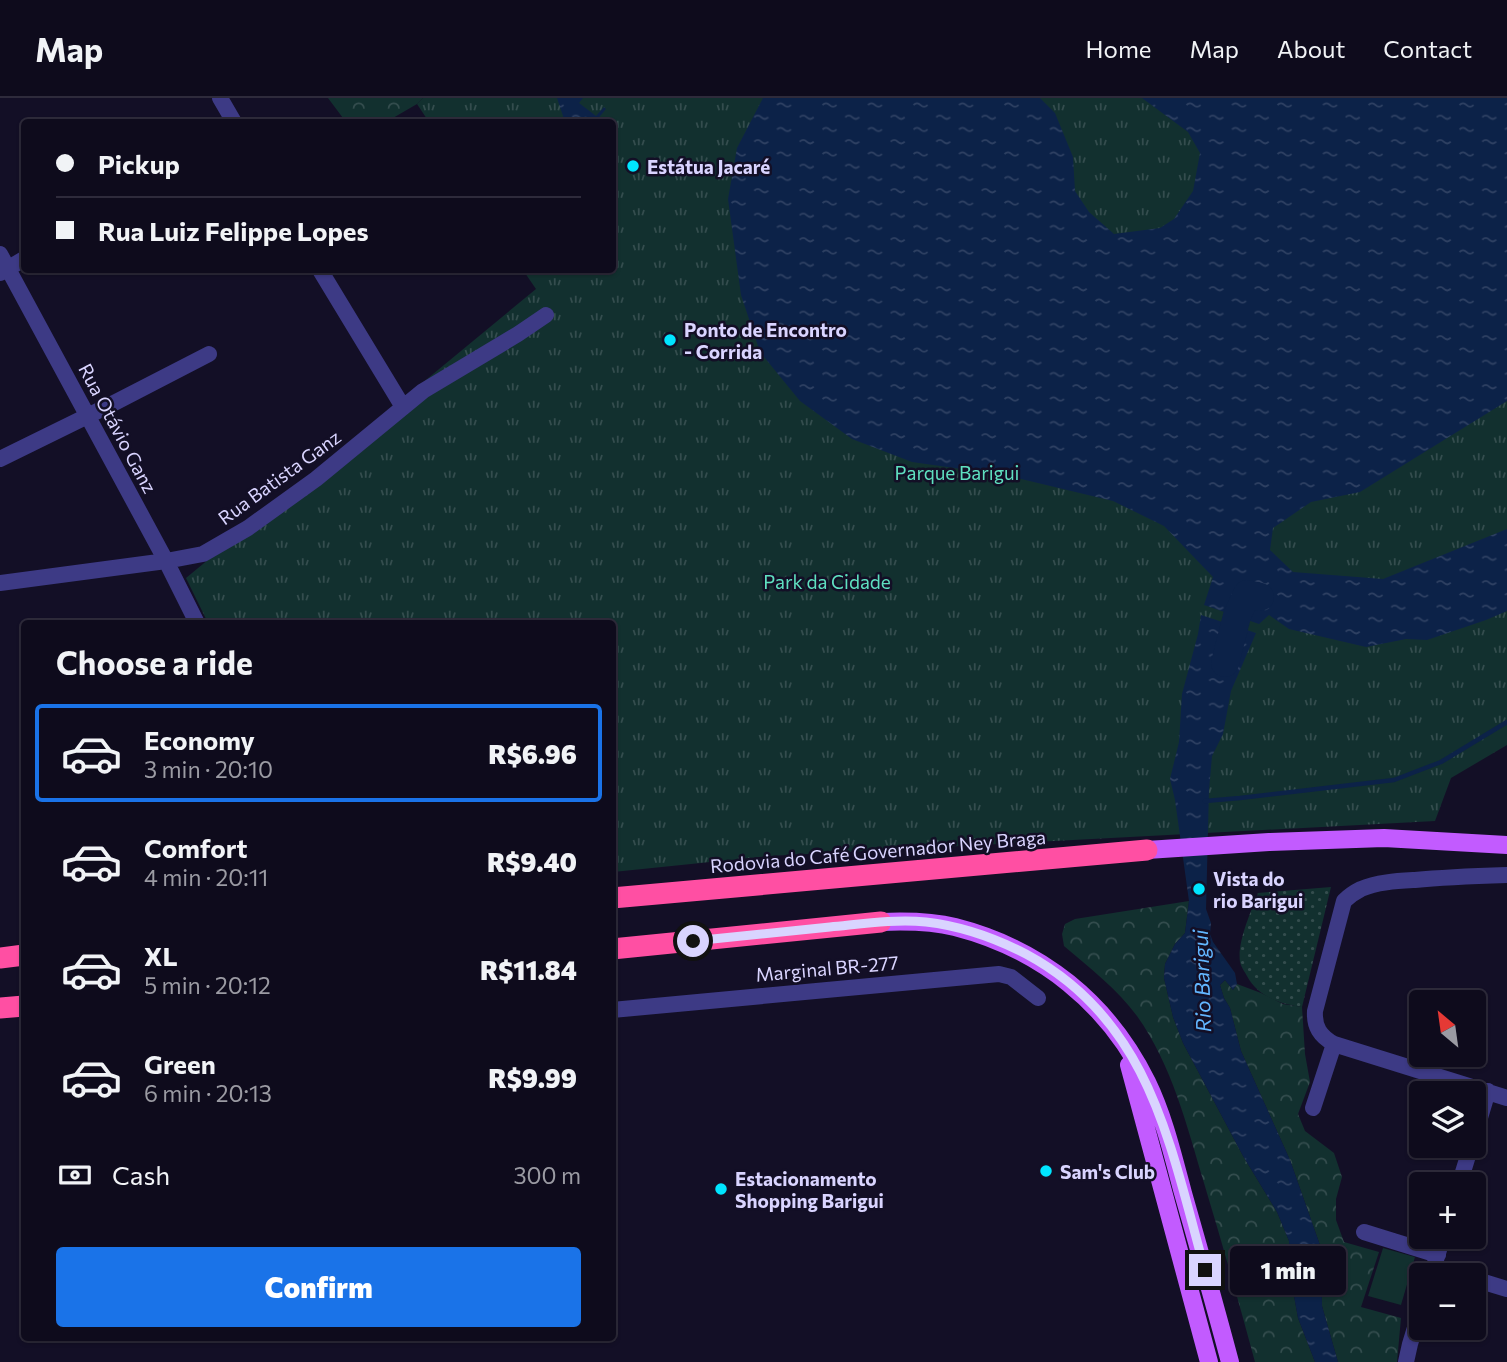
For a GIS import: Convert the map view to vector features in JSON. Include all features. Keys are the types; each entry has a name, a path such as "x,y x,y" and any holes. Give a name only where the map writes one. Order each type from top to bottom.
{"highway":[{"name":"Rodovia do Café Governador Ney Braga","path":"616,898 1147,850"},
{"path":"616,948 881,922"},
{"path":"0,956 21,954"},
{"path":"0,1008 21,1006"}],"main road":[{"path":"1147,850 1384,838 1507,845"},
{"path":"881,922 924,922 954,926 1013,947 1041,962 1075,986 1121,1039 1147,1084 1166,1132 1230,1362"},
{"path":"1121,1039 1209,1362"}],"street":[{"path":"220,98 232,119"},
{"name":"Rua Otávio Ganz","path":"0,254 4,271 88,416 196,620"},
{"path":"4,271 21,261"},
{"path":"322,273 403,407"},
{"name":"Rua Batista Ganz","path":"0,583 203,554 248,528 316,479 423,391 546,315"},
{"path":"0,458 209,354"},
{"path":"1507,875 1401,881 1370,886 1351,894 1344,901 1315,1011 1318,1031 1334,1044 1507,1098"},
{"name":"Marginal BR-277","path":"616,1010 999,974 1011,977 1038,998"},
{"path":"1313,1108 1334,1044"},
{"path":"1486,1098 1488,1091"},
{"path":"1364,1232 1431,1263"},
{"path":"1486,1283 1507,1289"},
{"path":"1406,1362 1411,1340"}],"green space":[{"path":"328,98 423,98 391,119 344,119"},
{"name":"Parque Barigui","path":"423,98 1507,98 1507,745 1451,778 1435,821 769,856 616,872 616,620 207,620 186,578 536,289 525,273 616,273 616,119 427,119 417,104"},
{"path":"1331,887 1302,1007 1286,1004 1264,994 1252,983 1240,962 1243,936 1258,893"},
{"path":"1189,901 1185,933 1175,944 1165,964 1164,978 1173,1017 1183,1043 1243,1156 1277,1212 1289,1241 1292,1285 1298,1318 1315,1362 1255,1362 1185,1118 1160,1055 1129,1006 1103,979 1064,946 1062,934 1065,924 1075,919"},
{"path":"1225,980 1233,990 1237,984 1283,1004 1302,1007 1310,1082 1298,1114 1305,1131 1334,1153 1342,1177 1336,1199 1336,1220 1344,1242 1379,1252 1361,1307 1401,1318 1397,1362 1338,1362 1322,1306 1321,1248 1290,1160 1241,1051 1230,1008 1220,985"},
{"path":"1383,1248 1415,1257 1413,1263 1409,1263 1409,1278 1401,1305 1368,1296"}],"water":[{"path":"557,98 583,98 579,103 596,116 604,107 606,109 598,119 564,119"},
{"path":"763,98 1040,98 1055,113 1073,157 1075,191 1089,212 1114,234 1160,228 1174,219 1193,191 1200,153 1188,132 1142,98 1507,98 1507,401 1360,492 1311,502 1273,528 1270,550 1293,572 1383,579 1507,529 1507,611 1427,640 1406,639 1366,647 1289,629 1269,615 1259,624 1204,605 1213,577 1164,526 1113,501 1004,475 912,462 852,439 800,401 760,352 741,295 728,199 737,148"},
{"path":"1201,615 1256,633 1231,691 1223,734 1212,756 1206,909 1213,942 1235,973 1237,984 1233,990 1225,980 1220,985 1230,1008 1241,1051 1290,1160 1321,1248 1322,1306 1338,1362 1315,1362 1298,1318 1292,1285 1289,1241 1277,1212 1243,1156 1183,1043 1173,1017 1164,978 1165,964 1175,944 1185,933 1189,901 1170,779 1179,742 1182,694"}],"waterway":[{"name":"Rio Barigui","path":"1225,663 1237,616 1247,594 1260,597"},
{"path":"1205,801 1394,780 1441,762 1507,722"}],"place":[{"name":"Estátua Jacaré","path":"633,166"},
{"name":"Ponto de Encontro - Corrida","path":"670,340"},
{"name":"Vista do rio Barigui","path":"1199,889"},
{"name":"Sam's Club","path":"1046,1171"},
{"name":"Estacionamento Shopping Barigui","path":"721,1189"}],"route":[{"path":"693,941 881,922 924,922 954,926 988,937 1041,962 1075,986 1097,1009 1137,1064 1166,1132 1205,1270"}],"park label":[{"name":"Park da Cidade","path":"827,581"}]}
